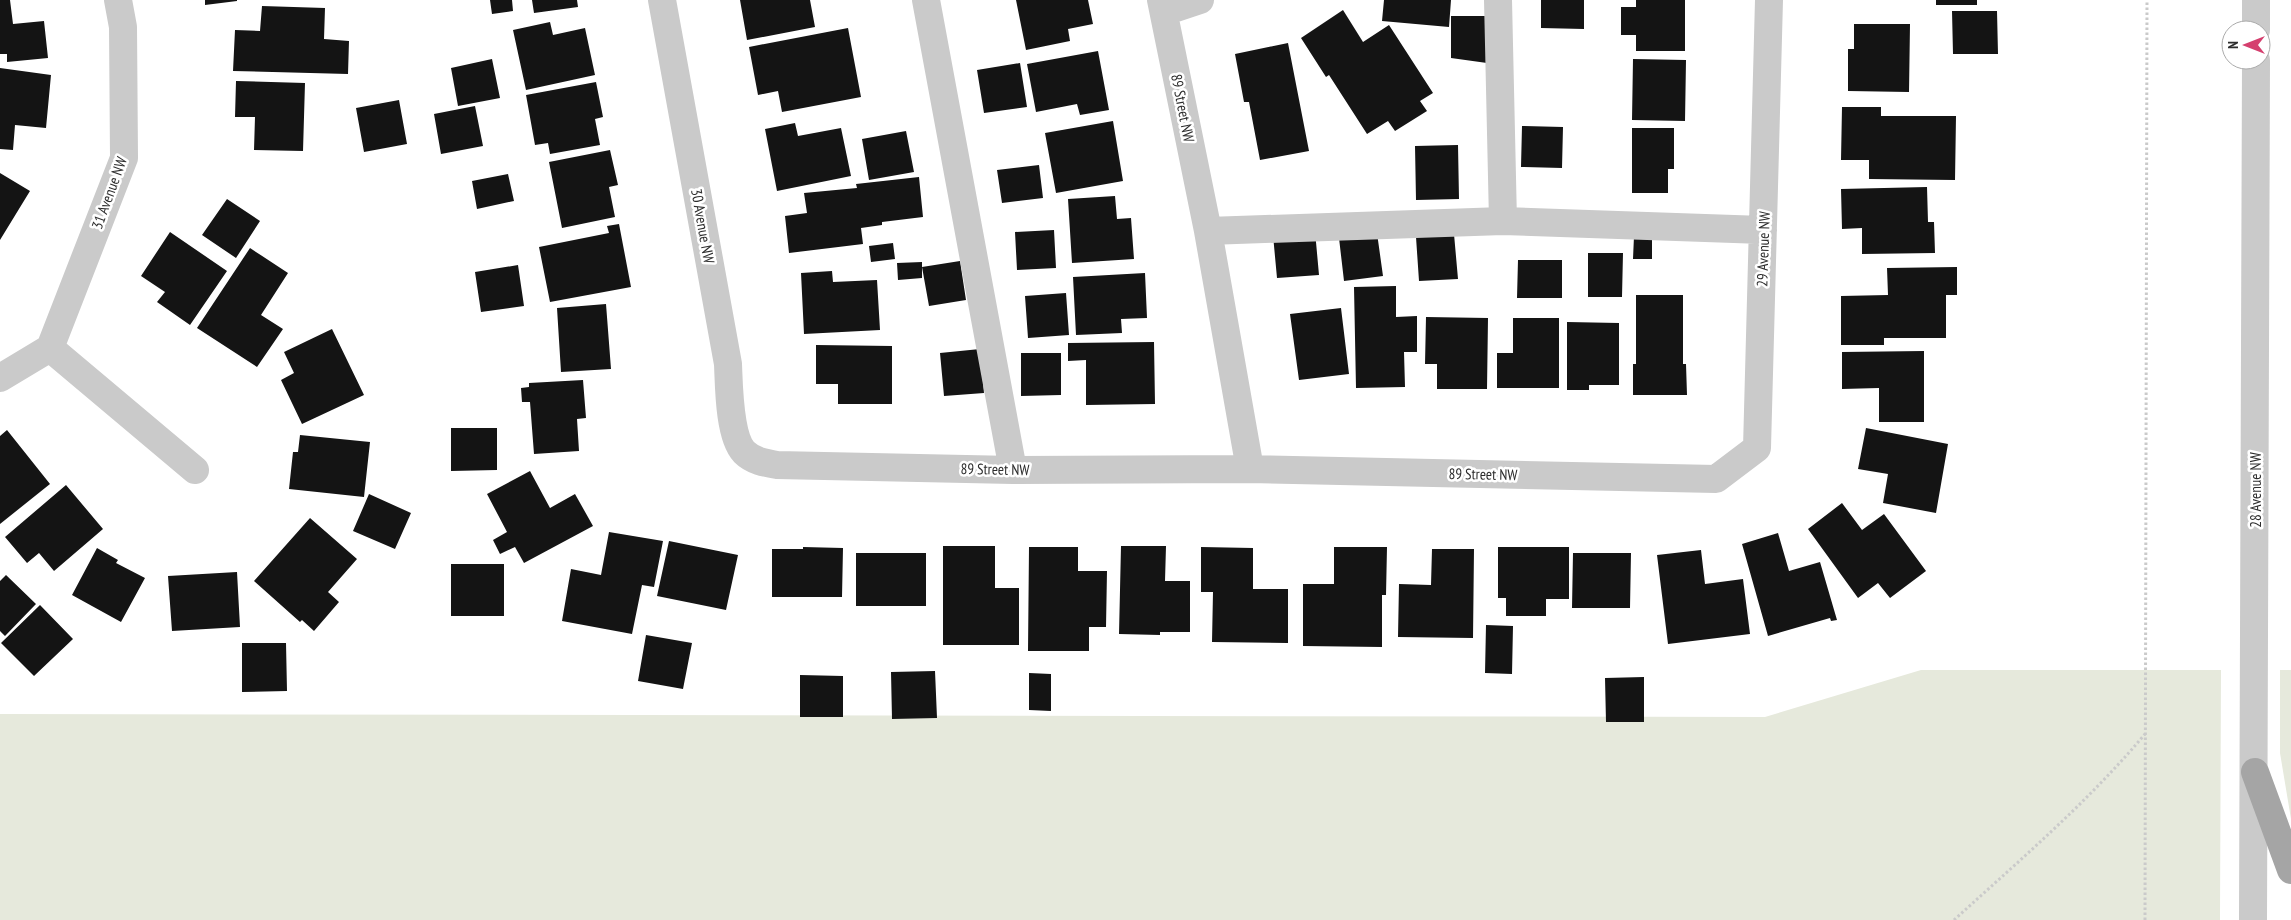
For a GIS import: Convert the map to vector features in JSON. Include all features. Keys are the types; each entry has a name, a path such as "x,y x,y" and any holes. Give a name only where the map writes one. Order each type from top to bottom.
{"main road":[{"path":"2255,772 2291,870"}],"street":[{"name":"31 Avenue NW","path":"50,348 124,158 122,27 118,0"},
{"name":"30 Avenue NW","path":"662,0 728,364 729,399 734,429 744,452"},
{"path":"926,0 1013,470"},
{"name":"89 Street NW","path":"1200,0 1163,6 1208,231 1250,469"},
{"path":"1498,0 1503,221"},
{"name":"29 Avenue NW","path":"1716,479 1757,448 1769,0"},
{"path":"2256,0 2256,20"},
{"name":"28 Avenue NW","path":"2253,920 2256,70"},
{"path":"1208,231 1503,221 1763,230"},
{"path":"0,378 50,348 195,470"},
{"name":"89 Street NW","path":"744,452 759,462 776,465 1013,470 1250,469 1716,479"}],"path":[{"path":"2145,920 2147,0"},
{"path":"1954,920 2056,828 2116,768 2146,732"}],"shaded area":[{"path":"1921,670 2221,670 2220,920 0,920 0,714 1765,717"},
{"path":"2280,670 2291,670 2291,819 2280,753"}],"building":[{"path":"0,0 10,0 13,24 44,21 48,58 7,62 7,54 0,54"},
{"path":"205,0 237,0 237,1 205,5"},
{"path":"490,0 512,0 513,11 492,14"},
{"path":"532,0 577,0 578,7 534,13"},
{"path":"740,0 810,0 815,27 747,40"},
{"path":"1016,0 1088,0 1093,24 1068,29 1070,41 1026,50"},
{"path":"1384,0 1451,0 1449,27 1382,21"},
{"path":"1541,0 1584,0 1584,29 1541,28"},
{"path":"1636,0 1685,0 1685,51 1636,51 1636,35 1621,35 1621,7 1636,7"},
{"path":"1936,0 1977,0 1977,5 1936,5"},
{"path":"262,6 325,8 324,39 349,41 348,74 233,71 235,30 260,31"},
{"path":"1343,10 1363,42 1389,25 1433,93 1420,101 1427,111 1395,131 1388,121 1367,134 1329,75 1326,77 1301,38"},
{"path":"1952,11 1997,11 1998,54 1953,54"},
{"path":"1451,16 1490,16 1487,63 1451,58"},
{"path":"550,22 553,35 585,28 595,75 526,90 513,30"},
{"path":"1854,24 1910,24 1909,92 1848,91 1848,49 1854,49"},
{"path":"848,28 861,97 782,112 778,91 758,95 749,47"},
{"path":"1288,43 1309,151 1260,160 1249,102 1244,102 1235,54"},
{"path":"1098,51 1109,110 1080,115 1077,104 1036,112 1027,64"},
{"path":"492,59 500,98 458,106 451,68"},
{"path":"1633,59 1686,60 1685,121 1632,120"},
{"path":"1020,63 1027,107 984,113 977,70"},
{"path":"0,68 51,75 46,128 15,125 13,150 0,149"},
{"path":"236,81 305,83 303,151 254,150 255,117 235,117"},
{"path":"596,82 603,117 595,119 600,145 550,154 548,143 535,145 526,95"},
{"path":"399,100 407,144 364,152 356,108"},
{"path":"475,106 483,146 441,154 434,114"},
{"path":"1842,107 1881,107 1881,116 1956,116 1955,180 1869,179 1869,160 1841,160"},
{"path":"1113,121 1123,181 1056,193 1045,133"},
{"path":"795,123 798,136 841,128 851,176 777,191 765,129"},
{"path":"1522,126 1563,127 1562,168 1521,167"},
{"path":"1632,128 1674,128 1674,169 1668,169 1668,193 1632,193"},
{"path":"906,131 914,172 869,180 862,139"},
{"path":"1458,145 1459,199 1416,200 1415,146"},
{"path":"610,150 618,185 609,187 615,217 562,228 549,162"},
{"path":"1039,165 1043,198 1002,203 997,170"},
{"path":"0,173 30,191 0,240"},
{"path":"508,174 514,201 477,209 472,181"},
{"path":"919,177 923,217 882,222 882,225 861,228 863,244 789,253 785,216 807,213 804,193 857,188 856,184"},
{"path":"1927,187 1928,222 1934,222 1935,253 1862,254 1862,228 1842,229 1841,189"},
{"path":"1115,196 1117,219 1131,218 1134,259 1072,263 1068,199"},
{"path":"227,199 260,221 236,258 202,235"},
{"path":"619,224 631,287 550,302 539,247 609,233 607,226"},
{"path":"1054,230 1056,268 1017,270 1015,232"},
{"path":"1315,231 1319,275 1277,278 1273,235"},
{"path":"170,232 227,271 190,325 157,302 165,292 141,276"},
{"path":"1377,233 1383,276 1344,281 1339,238"},
{"path":"1454,234 1458,279 1419,281 1416,237"},
{"path":"1634,236 1652,236 1652,259 1633,259"},
{"path":"893,243 895,259 871,262 869,246"},
{"path":"250,248 288,273 261,315 283,329 257,367 197,328"},
{"path":"1588,253 1623,253 1622,297 1588,297"},
{"path":"1518,260 1562,260 1562,298 1517,298"},
{"path":"960,261 966,300 929,306 922,267"},
{"path":"922,262 922,278 898,280 897,263"},
{"path":"518,265 524,306 481,312 475,272"},
{"path":"1957,267 1957,295 1946,295 1946,338 1884,338 1884,345 1841,345 1841,296 1888,295 1887,268"},
{"path":"832,271 833,282 877,280 880,330 804,334 801,273"},
{"path":"1145,273 1147,318 1121,319 1122,333 1076,335 1073,277"},
{"path":"1396,286 1396,317 1417,316 1417,352 1404,352 1405,387 1356,388 1354,287"},
{"path":"1066,293 1069,335 1028,338 1025,296"},
{"path":"1636,295 1683,295 1683,364 1686,364 1687,395 1633,395 1633,364 1636,364"},
{"path":"606,304 611,369 561,372 557,308"},
{"path":"1341,308 1349,374 1299,380 1290,314"},
{"path":"1426,317 1488,318 1487,389 1437,389 1437,364 1425,364"},
{"path":"1513,318 1559,318 1559,388 1497,388 1497,353 1513,353"},
{"path":"1567,322 1619,323 1619,385 1589,385 1589,390 1567,390"},
{"path":"332,329 364,395 302,424 281,380 294,373 284,352"},
{"path":"1154,342 1155,404 1086,405 1086,360 1068,361 1068,343"},
{"path":"816,345 892,346 892,404 838,404 838,384 816,384"},
{"path":"980,349 984,393 944,396 940,353"},
{"path":"1924,351 1924,422 1879,422 1879,388 1842,389 1842,352"},
{"path":"1021,353 1061,353 1061,395 1021,396"},
{"path":"583,380 586,418 577,419 579,451 534,454 530,402 522,402 521,388 529,387 529,383"},
{"path":"451,428 497,428 497,470 451,471"},
{"path":"1866,428 1948,444 1936,513 1883,503 1888,474 1858,469"},
{"path":"7,430 50,484 0,524 0,436"},
{"path":"300,435 370,442 364,497 289,489 293,452 298,452"},
{"path":"530,471 550,508 575,494 593,526 524,563 515,547 500,554 493,540 507,532 487,494"},
{"path":"66,485 103,529 54,571 39,553 27,563 5,537"},
{"path":"369,494 411,513 395,549 353,531"},
{"path":"1842,503 1862,530 1884,514 1926,571 1890,598 1878,583 1858,598 1808,529"},
{"path":"310,518 357,559 328,592 339,602 314,631 302,620 300,622 254,581"},
{"path":"609,532 663,541 654,587 642,585 632,634 562,621 571,569 601,575"},
{"path":"1778,533 1789,571 1820,562 1837,620 1831,621 1830,618 1768,636 1742,544"},
{"path":"669,541 738,555 726,610 657,596"},
{"path":"943,546 995,546 995,588 1019,588 1019,645 943,645"},
{"path":"1121,546 1166,546 1165,581 1190,581 1190,632 1160,632 1160,635 1119,634"},
{"path":"803,547 843,548 842,597 772,597 772,549 803,549"},
{"path":"1029,547 1078,547 1078,571 1107,571 1106,627 1089,627 1089,651 1028,651"},
{"path":"1201,547 1253,548 1253,589 1288,589 1288,643 1212,642 1213,592 1201,592"},
{"path":"1334,547 1387,547 1386,595 1382,595 1382,647 1303,646 1303,584 1334,584"},
{"path":"1498,547 1569,547 1569,599 1546,599 1546,616 1506,616 1506,598 1498,598"},
{"path":"97,548 118,560 116,563 145,578 121,622 72,595"},
{"path":"1432,549 1474,549 1473,638 1398,637 1399,584 1431,585"},
{"path":"1701,550 1705,584 1743,579 1750,634 1668,644 1657,555"},
{"path":"856,553 926,553 926,606 856,606"},
{"path":"1573,553 1631,553 1630,608 1572,608"},
{"path":"451,564 504,564 504,616 451,616"},
{"path":"237,572 240,627 172,631 168,576"},
{"path":"6,575 36,604 5,636 0,631 0,581"},
{"path":"40,605 73,639 34,676 1,643"},
{"path":"1486,625 1513,626 1512,674 1485,673"},
{"path":"646,635 692,643 683,689 638,681"},
{"path":"242,643 286,643 287,691 242,692"},
{"path":"935,671 937,718 892,719 891,672"},
{"path":"1029,673 1051,674 1051,711 1029,710"},
{"path":"800,675 843,676 843,717 800,717"},
{"path":"1644,677 1644,722 1606,722 1605,678"}]}
